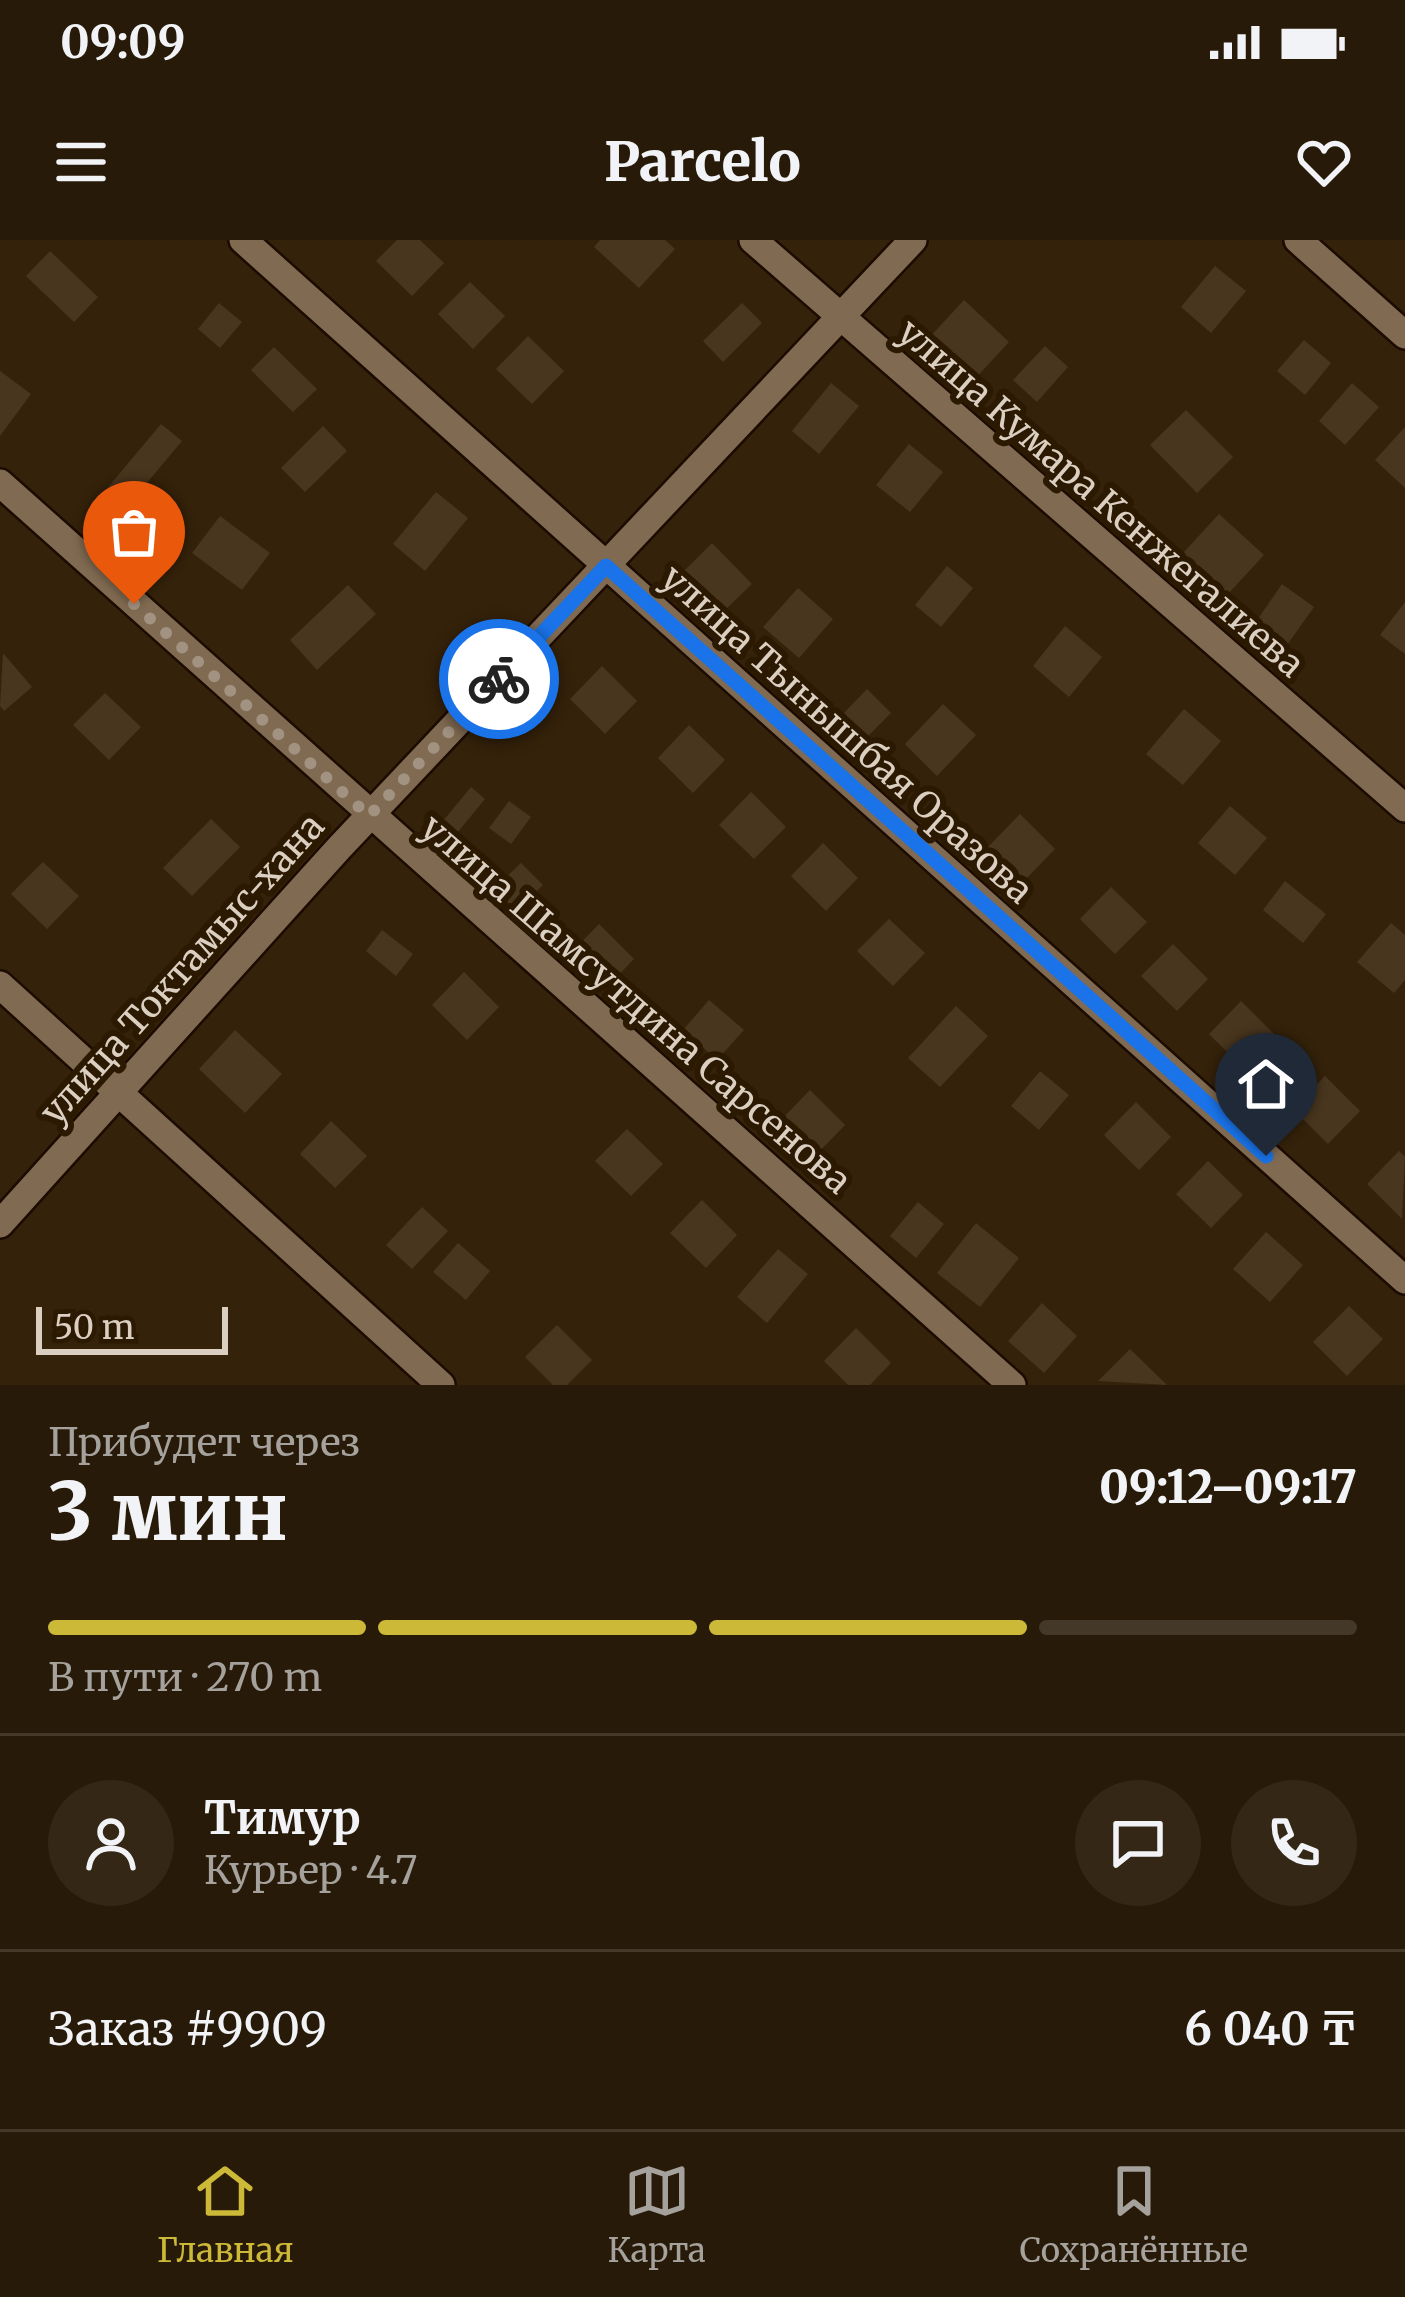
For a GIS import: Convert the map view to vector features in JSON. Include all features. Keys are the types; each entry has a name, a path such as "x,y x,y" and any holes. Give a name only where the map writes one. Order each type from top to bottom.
{"street":[{"name":"улица Тынышбая Оразова","path":"243,240 1405,1280"},
{"name":"улица Кумара Кенжегалиева","path":"752,240 1405,808"},
{"name":"улица Токтамыс-хана","path":"0,1224 369,816 913,240"},
{"path":"1298,240 1405,335"},
{"name":"улица Шамсутдина Сарсенова","path":"0,483 1012,1385"},
{"path":"0,985 441,1385"}],"building":[{"path":"397,240 420,240 444,263 412,296 376,261"},
{"path":"600,240 665,240 675,249 639,288 594,247"},
{"path":"50,251 98,297 74,322 26,276"},
{"path":"1215,266 1246,291 1211,333 1181,307"},
{"path":"470,282 505,316 473,349 438,314"},
{"path":"964,300 1009,342 973,381 928,339"},
{"path":"219,303 242,322 220,348 198,329"},
{"path":"742,303 762,323 723,362 703,341"},
{"path":"528,336 564,371 532,404 496,369"},
{"path":"1304,340 1331,363 1305,395 1277,371"},
{"path":"1045,346 1068,367 1037,402 1013,380"},
{"path":"274,347 317,389 293,412 251,370"},
{"path":"0,371 31,394 0,436"},
{"path":"831,383 859,406 819,454 792,431"},
{"path":"1352,383 1379,407 1345,445 1319,421"},
{"path":"1186,410 1233,457 1197,493 1150,445"},
{"path":"161,424 182,441 110,527 89,510"},
{"path":"323,426 347,451 305,492 281,468"},
{"path":"1405,427 1405,488 1375,460"},
{"path":"909,444 943,472 910,512 876,485"},
{"path":"436,492 468,518 425,571 393,544"},
{"path":"1219,514 1264,555 1227,595 1183,553"},
{"path":"220,516 270,553 242,590 192,553"},
{"path":"712,543 752,584 724,611 684,571"},
{"path":"947,566 973,588 941,627 915,605"},
{"path":"1282,584 1314,607 1287,645 1255,623"},
{"path":"348,585 376,614 317,670 290,640"},
{"path":"798,588 833,619 799,658 763,627"},
{"path":"1405,602 1405,654 1380,635"},
{"path":"1065,626 1102,657 1069,697 1033,666"},
{"path":"3,653 32,687 4,711 0,706"},
{"path":"602,666 637,701 605,734 570,699"},
{"path":"867,689 891,713 866,738 842,715"},
{"path":"105,693 141,727 109,760 73,725"},
{"path":"943,704 976,735 937,776 905,744"},
{"path":"1184,709 1221,741 1183,785 1146,754"},
{"path":"689,725 725,760 693,793 658,758"},
{"path":"471,787 485,799 452,839 438,827"},
{"path":"751,792 786,827 754,859 719,825"},
{"path":"509,801 531,817 511,844 489,828"},
{"path":"1230,806 1267,838 1235,875 1198,843"},
{"path":"1020,814 1055,849 1023,882 988,847"},
{"path":"211,819 240,847 192,896 163,868"},
{"path":"823,843 858,878 826,911 791,876"},
{"path":"43,862 79,896 47,929 11,894"},
{"path":"521,863 543,885 516,911 494,889"},
{"path":"1285,881 1326,914 1303,943 1263,910"},
{"path":"1111,887 1147,922 1115,954 1080,919"},
{"path":"889,919 925,953 893,986 857,951"},
{"path":"1391,923 1405,935 1405,980 1394,993 1357,962"},
{"path":"599,924 634,959 602,992 567,957"},
{"path":"382,930 413,954 396,976 366,951"},
{"path":"1173,944 1208,979 1177,1011 1141,976"},
{"path":"464,972 499,1007 467,1040 432,1005"},
{"path":"709,1000 744,1030 717,1060 683,1030"},
{"path":"1241,1001 1276,1036 1244,1069 1209,1034"},
{"path":"956,1006 988,1036 940,1087 908,1058"},
{"path":"235,1030 282,1074 245,1113 199,1069"},
{"path":"1040,1071 1069,1095 1039,1130 1011,1106"},
{"path":"1325,1076 1360,1111 1328,1144 1293,1109"},
{"path":"810,1090 845,1125 813,1158 778,1123"},
{"path":"1136,1102 1171,1137 1139,1170 1104,1135"},
{"path":"331,1121 367,1156 335,1188 300,1154"},
{"path":"627,1129 663,1164 631,1196 595,1161"},
{"path":"1399,1151 1405,1157 1402,1219 1367,1184"},
{"path":"1208,1161 1243,1195 1211,1228 1176,1194"},
{"path":"702,1200 737,1235 706,1268 670,1233"},
{"path":"918,1202 944,1224 916,1258 890,1236"},
{"path":"422,1207 448,1231 412,1269 386,1245"},
{"path":"976,1223 1019,1258 980,1307 937,1273"},
{"path":"1266,1232 1303,1265 1270,1302 1233,1269"},
{"path":"458,1243 490,1271 466,1300 433,1272"},
{"path":"778,1249 808,1274 767,1323 737,1297"},
{"path":"1042,1303 1077,1336 1044,1373 1008,1341"},
{"path":"1349,1306 1383,1339 1347,1376 1313,1342"},
{"path":"557,1325 592,1360 567,1385 553,1385 525,1357"},
{"path":"856,1328 891,1363 870,1385 848,1385 824,1361"},
{"path":"1130,1349 1167,1385 1098,1381"}],"way so far":[{"path":"134,604 369,816 499,679"}],"route":[{"path":"499,679 606,566 1266,1156"}]}
